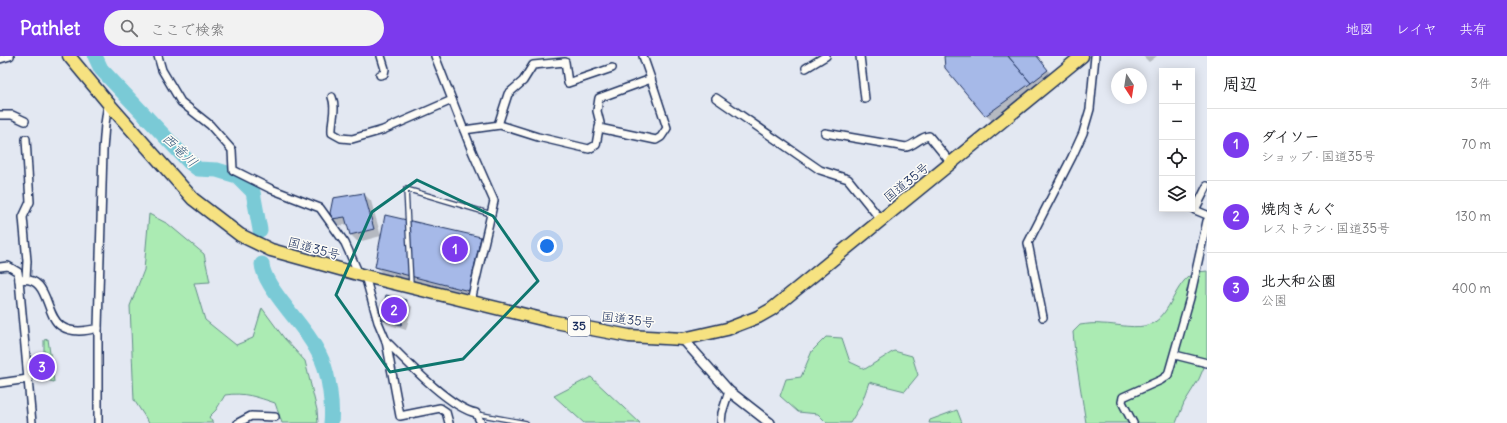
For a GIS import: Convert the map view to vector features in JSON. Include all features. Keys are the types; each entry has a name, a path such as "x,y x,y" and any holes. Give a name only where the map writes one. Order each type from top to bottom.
{"highway":[{"name":"国道35号","path":"69,56 108,103 193,199 240,235 271,250 362,275 550,321 629,336 683,339 728,329 768,312 1082,56"}],"street":[{"path":"0,59 10,56"},
{"path":"158,56 162,70 181,102 210,125 232,150 233,170 271,189 320,208 345,243 362,275 386,341 401,420 440,408 446,412 449,423"},
{"path":"380,75 384,74 385,69 381,56"},
{"path":"435,56 464,130 494,200 471,301"},
{"path":"599,128 656,140 661,137 667,128 643,56"},
{"path":"806,68 826,56"},
{"path":"860,56 865,98"},
{"path":"1043,317 1028,243 1083,133 1090,109 1095,56"},
{"path":"498,125 508,94 523,81 533,65 565,62 568,83 612,68"},
{"path":"464,130 498,125 538,137 589,149 596,145 600,123 597,111 599,98 651,79"},
{"path":"332,97 335,104 331,126 332,133 341,138 352,139 383,130 452,100"},
{"path":"716,98 820,170 848,179 881,220"},
{"path":"98,423 98,328 104,124 108,103"},
{"path":"0,115 12,115 25,121"},
{"path":"825,133 906,147 923,137 929,136 951,163"},
{"path":"26,139 30,202 23,217 27,261 22,280 32,423"},
{"path":"1207,186 1195,210 1207,214"},
{"path":"1133,423 1122,402 1123,397 1161,380 1168,375 1190,298 1207,221"},
{"path":"0,266 8,266 18,272 22,280 37,284 41,288 54,316 61,326 67,329 88,330 98,328"},
{"path":"683,339 729,391 770,423"},
{"path":"386,341 454,403 468,412 476,413 481,423"},
{"path":"1174,355 1207,363"},
{"path":"0,383 28,379"},
{"path":"721,423 722,413 729,391"},
{"path":"238,423 251,416 275,417"}],"lane":[{"path":"411,286 406,189 492,214"},
{"path":"476,413 526,423"}],"highlighted area":[{"path":"417,180 493,216 538,281 463,359 390,372 336,295 372,212"}],"green space":[{"path":"149,214 168,224 204,254 210,282 194,283 205,320 236,345 253,338 262,308 284,338 305,361 317,410 318,423 282,423 275,403 256,397 232,394 225,395 216,410 209,417 213,423 149,423 134,400 130,306 144,270"},
{"path":"1207,271 1207,360 1199,379 1184,403 1176,423 1086,423 1073,332 1080,325 1088,324 1140,327 1151,324 1164,314 1182,283 1188,277 1196,272"},
{"path":"826,337 842,338 850,362 865,369 894,351 912,356 918,375 905,391 869,382 861,405 850,423 827,423 818,414 798,412 780,396 786,379 801,377 812,351"},
{"path":"48,339 54,382 45,377 33,379 30,358 44,356 44,340"},
{"path":"591,377 640,423 584,423 554,396"},
{"path":"957,410 962,423 929,423 930,420"}],"building":[{"path":"944,56 1008,56 1031,83 985,116 945,68"},
{"path":"1008,56 1037,56 1048,70 1031,83"},
{"path":"364,193 374,229 350,235 345,217 332,219 330,213 333,198"},
{"path":"385,215 481,237 469,291 375,267"},
{"path":"386,295 407,300 401,325 380,319"}],"waterway":[{"name":"西竜川","path":"95,56 101,69 189,162 198,169 217,170 237,176 253,192 260,230"},
{"name":"西竜川","path":"262,264 265,276 272,289 307,334 322,360 327,374 330,391 331,423"}],"place":[{"name":"ダイソー","path":"455,249"},
{"name":"焼肉きんぐ","path":"394,310"},
{"name":"北大和公園","path":"42,367"}]}
